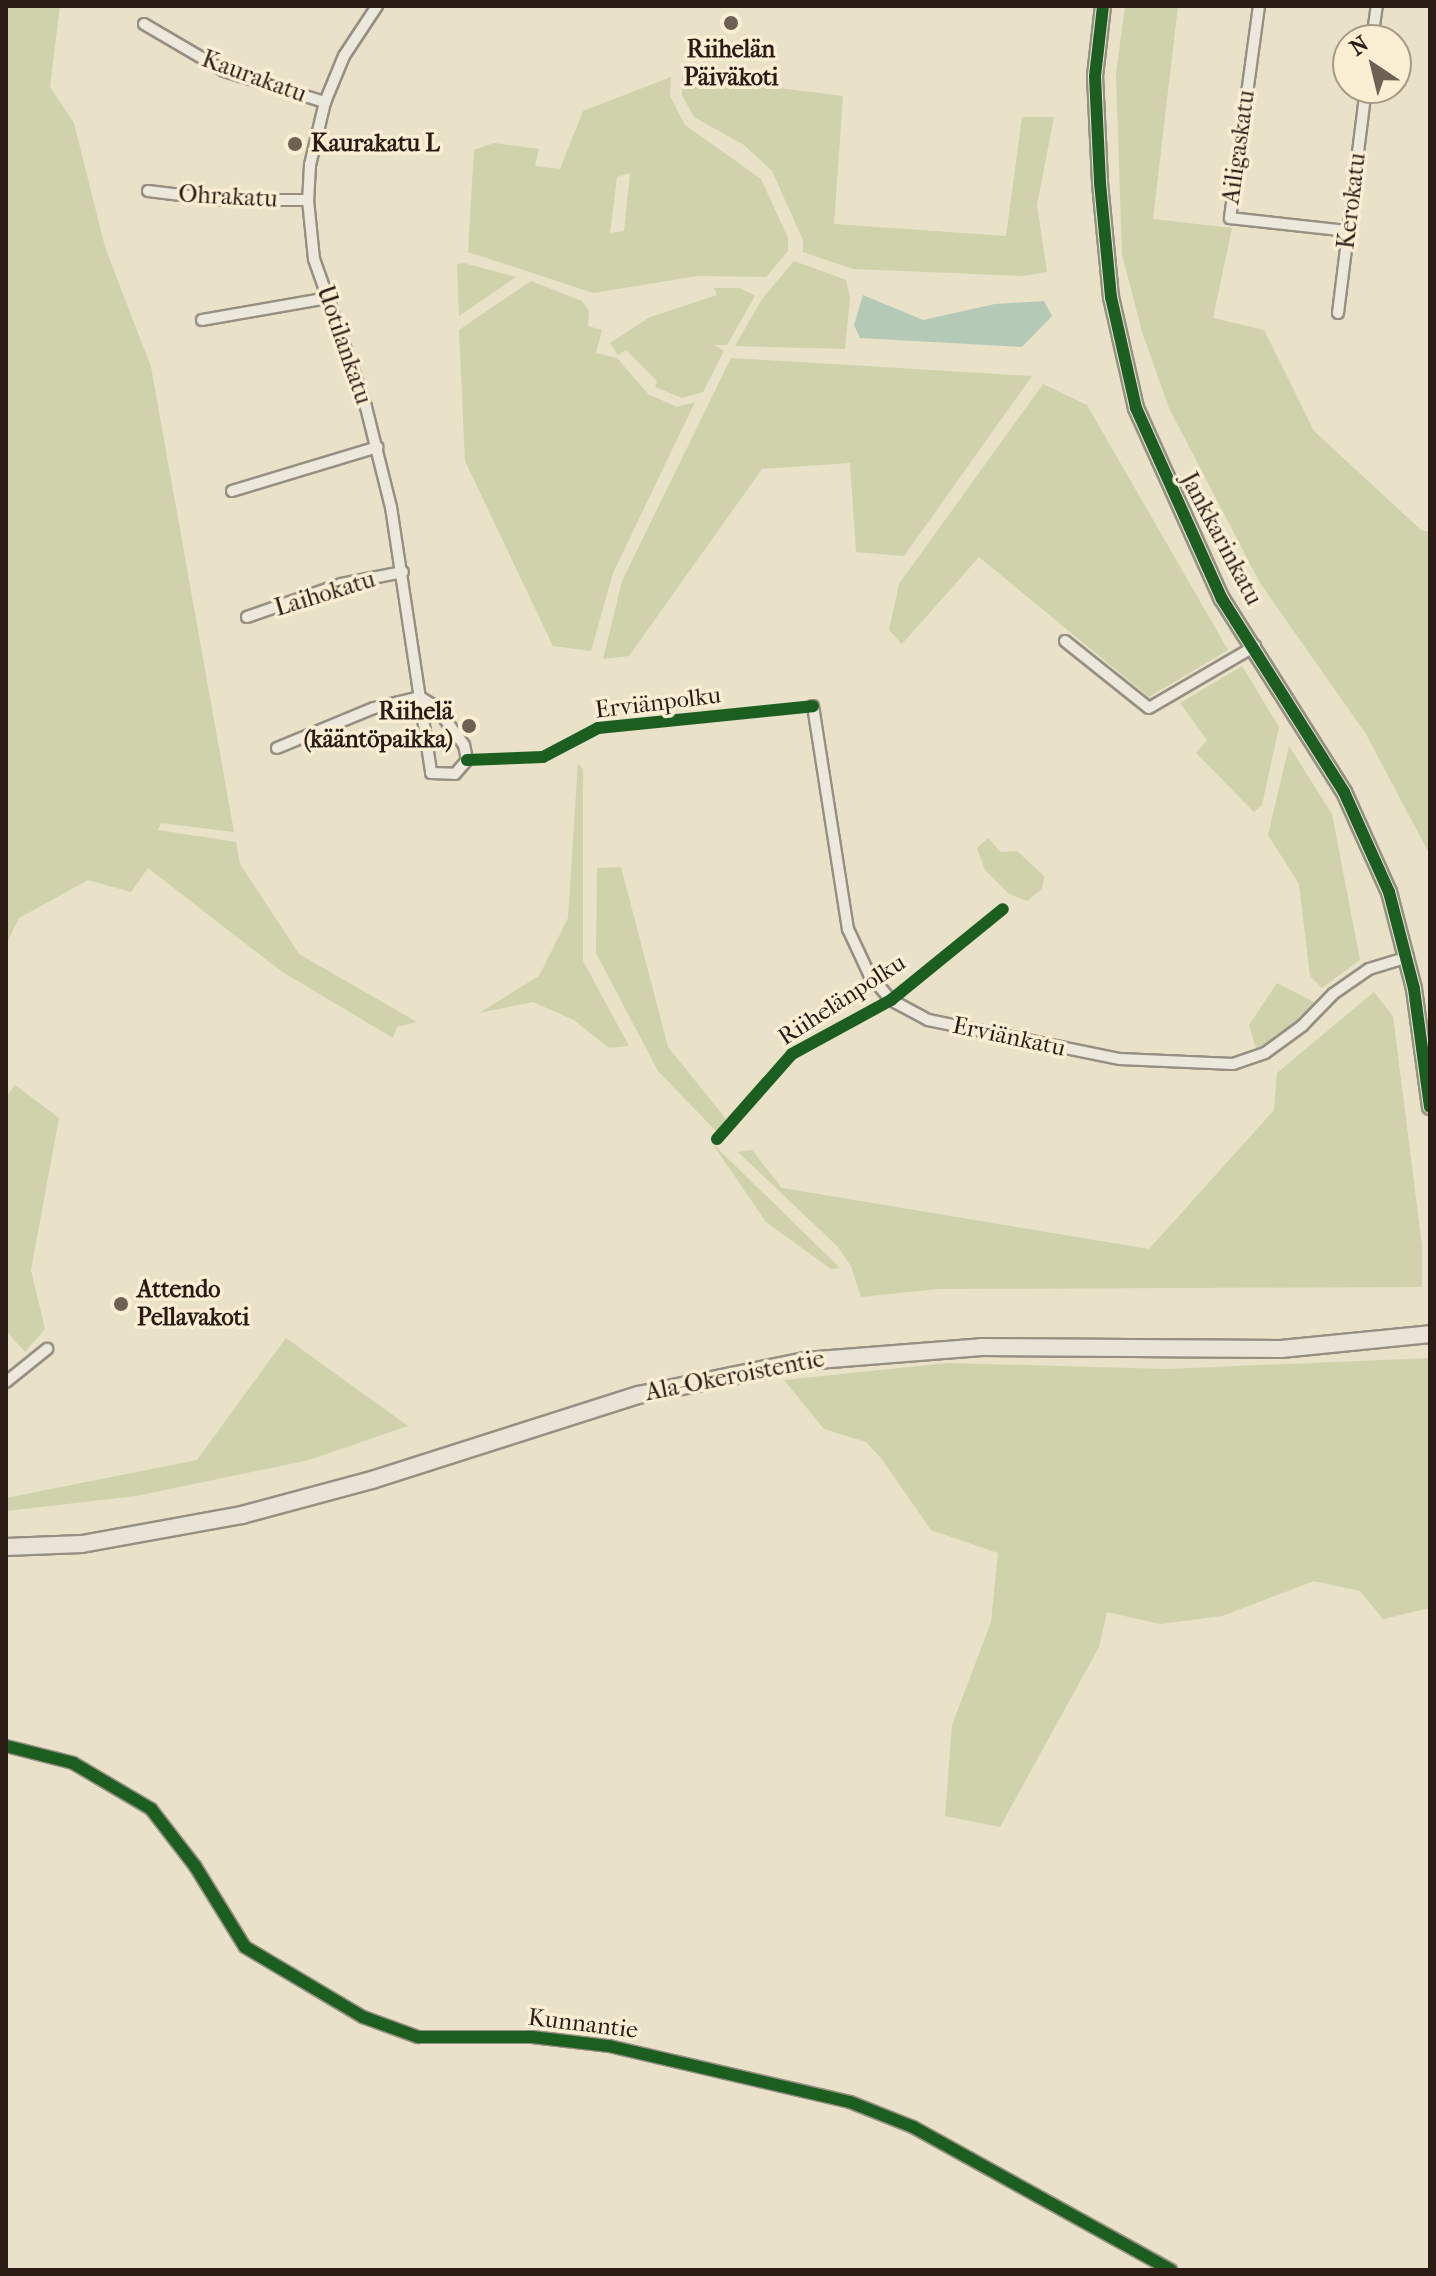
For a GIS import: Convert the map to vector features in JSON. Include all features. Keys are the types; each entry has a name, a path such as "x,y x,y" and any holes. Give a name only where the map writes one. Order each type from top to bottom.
{"main road":[{"name":"Ala-Okeroistentie","path":"6,1558 242,1515 372,1480 638,1395 805,1361 981,1347 1281,1349 1430,1334"},
{"name":"Ala-Okeroistentie","path":"6,1547 59,1546"}],"street":[{"name":"Uotilankatu","path":"377,6 344,56 325,102 310,165 308,200 314,259 378,447 403,572 420,697 421,733 431,773 455,774 467,760 464,745 436,707 420,697"},
{"name":"Jankkarinkatu","path":"1103,6 1095,76 1100,183 1111,297 1136,408 1222,599 1255,646 1344,792 1389,892 1408,957 1430,1107"},
{"name":"Ailigaskatu","path":"1259,6 1230,218 1348,231"},
{"name":"Kaurakatu","path":"144,24 224,71 325,102"},
{"name":"Kerokatu","path":"1338,313 1364,104"},
{"name":"Ohrakatu","path":"148,191 222,200 308,200"},
{"path":"202,320 328,298"},
{"path":"232,491 378,447"},
{"name":"Laihokatu","path":"247,617 341,584 403,572"},
{"path":"1065,641 1149,708 1255,646"},
{"path":"277,748 374,708 420,697"},
{"name":"Erviänkatu","path":"813,706 848,929 869,974 891,1000 928,1020 1120,1059 1233,1064 1265,1053 1290,1035 1333,994 1369,969 1408,957"},
{"path":"6,1382 47,1349"},
{"name":"Kunnantie","path":"6,1746 73,1763 151,1809 195,1866 245,1947 363,2017 418,2037 532,2037 609,2046 850,2102 913,2127 1171,2270"}],"shaded area":[{"path":"6,6 60,6 50,87 74,123 105,247 151,367 234,832 161,823 158,830 236,842 240,864 299,954 417,1022 397,1027 393,1038 281,971 148,868 131,892 88,880 19,918 6,945"},
{"path":"1125,6 1178,6 1153,219 1232,228 1213,318 1264,330 1314,431 1421,530 1430,532 1430,855 1366,734 1260,583 1169,408 1142,332 1122,254 1116,74"},
{"path":"682,76 843,96 834,224 1006,236 1022,117 1054,117 1037,205 1047,272 1023,276 853,269 803,252 803,240 772,171 744,145 694,117 682,95"},
{"path":"671,77 670,96 685,125 761,179 788,238 788,251 766,277 698,276 593,293 468,252 474,150 494,143 539,149 535,166 560,169 583,111","holes":["630,173 624,231 610,233 617,177"]},
{"path":"794,261 846,280 850,297 845,349 735,346 762,299"},
{"path":"464,263 516,277 459,316 457,264"},
{"path":"531,281 582,301 589,311 588,326 602,330 596,353 617,358 648,394 677,407 695,402 613,573 591,651 553,646 465,461 459,330"},
{"path":"714,288 740,288 755,296 727,345 714,345 724,351 703,392 682,398 655,387 657,381 626,350 618,355 610,343 650,317 717,295"},
{"path":"863,295 923,320 995,304 1044,301 1052,316 1022,347 860,338 854,325"},
{"path":"731,358 1032,376 904,556 856,552 850,463 762,469 629,656 603,659 622,581"},
{"path":"1043,384 1087,405 1228,650 1149,697 979,557 902,644 889,630 899,584"},
{"path":"1242,666 1279,727 1262,805 1254,812 1196,753 1207,740 1180,703"},
{"path":"1289,746 1332,814 1360,960 1322,988 1310,976 1299,884 1268,835"},
{"path":"578,763 583,769 583,961 629,1046 609,1048 574,1020 533,1002 479,1013 539,976 568,918"},
{"path":"988,838 1001,852 1017,851 1044,876 1042,889 1027,901 1009,894 985,870 977,848"},
{"path":"621,867 668,1047 726,1119 716,1131 658,1071 596,953 597,868"},
{"path":"1277,983 1316,1003 1298,1022 1256,1049 1249,1025"},
{"path":"1374,992 1393,1016 1422,1246 1422,1287 938,1289 861,1297 851,1266 838,1247 738,1152 752,1150 782,1188 1149,1249 1274,1110 1277,1073"},
{"path":"15,1085 59,1118 31,1270 45,1329 25,1352 6,1331 6,1097"},
{"path":"712,1143 840,1268 831,1269 766,1222"},
{"path":"286,1338 408,1426 309,1460 136,1496 6,1511 6,1498 197,1460"},
{"path":"1430,1358 1430,1608 1383,1619 1360,1591 1314,1581 1222,1616 1160,1624 1107,1612 1099,1647 1000,1827 945,1816 952,1725 991,1622 998,1553 931,1530 881,1458 866,1442 824,1429 784,1380 948,1363 1167,1369"}],"cycle path":[{"path":"1103,6 1095,76 1100,183 1111,297 1136,408 1222,599 1344,792 1389,892 1414,989 1430,1107"},
{"name":"Erviänpolku","path":"467,760 543,757 598,728 813,706"},
{"name":"Riihelänpolku","path":"717,1139 792,1054 891,1000 1003,909"},
{"path":"6,1746 73,1763 151,1809 195,1866 245,1947 363,2017 418,2037 532,2037 609,2046 850,2102 913,2127 1171,2270"}],"place":[{"name":"Riihelän Päiväkoti","path":"731,23"},
{"name":"Kaurakatu L","path":"295,144"},
{"name":"Riihelä (kääntöpaikka)","path":"469,726"},
{"name":"Attendo Pellavakoti","path":"121,1304"}]}
